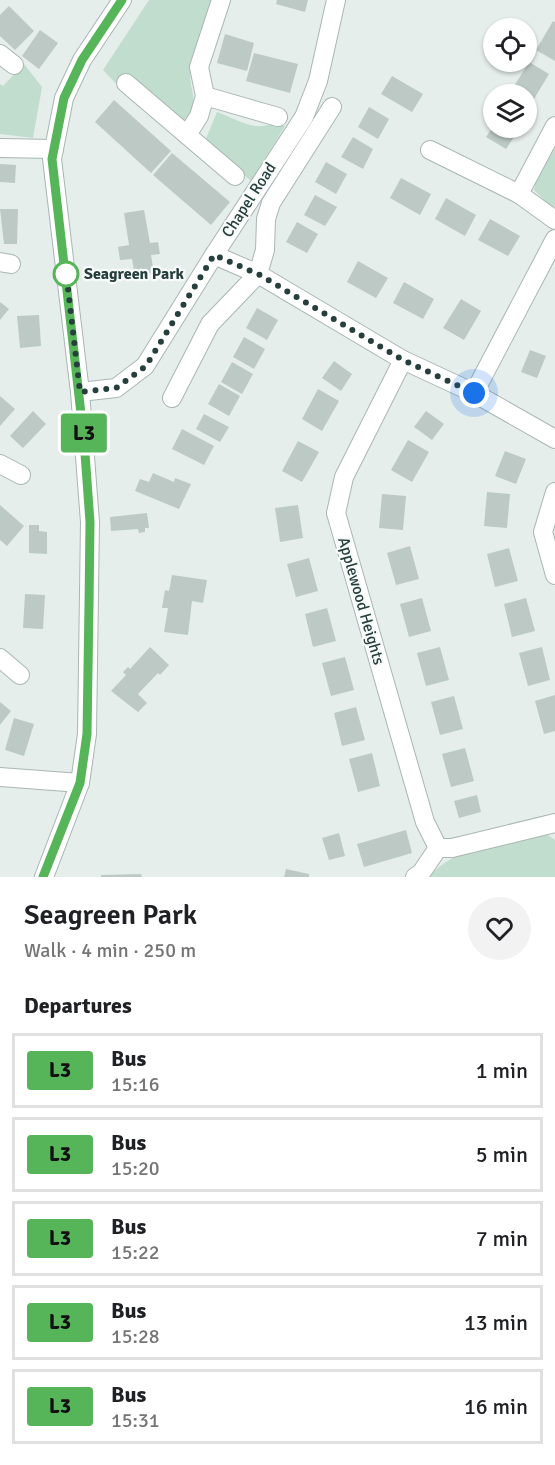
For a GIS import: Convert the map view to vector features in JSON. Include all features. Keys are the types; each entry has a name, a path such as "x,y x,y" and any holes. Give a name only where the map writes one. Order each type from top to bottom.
{"street":[{"path":"44,877 80,783 87,734 90,522 80,392 54,170 54,149 64,98 82,60 122,0"},
{"path":"187,135 199,116 205,96 199,67 221,0"},
{"name":"Chapel Road","path":"80,392 116,388 146,366 214,255 304,117 318,81 336,0"},
{"path":"126,83 235,176"},
{"path":"205,96 278,117"},
{"path":"172,398 210,324 258,274 265,250 266,219 271,203 332,106"},
{"path":"519,194 555,126"},
{"path":"0,148 54,149"},
{"path":"430,150 519,194 555,220"},
{"path":"474,393 555,239"},
{"path":"214,255 258,274 403,360 474,393 555,439"},
{"name":"Applewood Heights","path":"403,360 344,477 336,513 425,822 438,848"},
{"path":"0,464 21,475"},
{"path":"555,492 543,532 555,575"},
{"path":"0,658 20,675"},
{"path":"0,777 80,783"},
{"path":"415,877 422,873 438,848 452,848 555,823"}],"green space":[{"path":"149,0 213,0 191,69 192,109 182,122 123,91 103,70"},
{"path":"24,64 42,87 33,138 0,134 0,84 3,86"},
{"path":"217,112 245,124 285,126 251,181 205,141"},
{"path":"555,139 555,207 547,203 534,190 538,171"},
{"path":"542,831 555,840 555,877 429,877 440,866 467,851"}],"building":[{"path":"277,0 308,0 305,12 276,4"},
{"path":"9,6 34,31 15,50 0,36 0,15"},
{"path":"553,21 555,22 555,61 537,51"},
{"path":"40,30 58,43 39,69 22,56"},
{"path":"225,34 254,43 247,71 217,63"},
{"path":"254,53 298,64 290,93 246,81"},
{"path":"537,67 549,74 537,94 537,84 515,84 523,72 537,72"},
{"path":"392,76 423,94 412,112 381,94"},
{"path":"114,100 171,151 151,173 95,122"},
{"path":"369,107 389,119 378,139 358,127"},
{"path":"353,137 373,149 363,169 341,157"},
{"path":"488,138 513,138 506,149"},
{"path":"172,153 230,202 211,225 153,175"},
{"path":"326,162 347,174 336,194 315,182"},
{"path":"0,164 16,165 15,183 0,182"},
{"path":"401,178 431,194 420,215 390,198"},
{"path":"315,195 337,207 325,226 304,215"},
{"path":"446,198 476,215 465,236 435,219"},
{"path":"0,209 18,209 17,244 4,244"},
{"path":"144,210 150,243 158,242 160,254 151,255 154,273 135,276 132,259 120,260 118,247 129,245 124,213"},
{"path":"490,219 520,236 508,256 478,240"},
{"path":"297,222 318,234 307,253 286,242"},
{"path":"358,261 388,278 376,298 347,282"},
{"path":"404,282 434,299 423,319 393,303"},
{"path":"461,299 481,311 464,340 443,328"},
{"path":"0,302 9,309 0,320"},
{"path":"257,308 278,320 267,340 246,328"},
{"path":"39,315 41,346 20,348 17,316"},
{"path":"244,337 265,349 254,369 233,357"},
{"path":"530,350 546,356 537,378 521,372"},
{"path":"334,361 352,374 341,391 322,378"},
{"path":"232,362 253,374 242,394 221,382"},
{"path":"219,384 240,396 229,416 208,404"},
{"path":"318,389 339,401 322,431 302,419"},
{"path":"0,396 15,409 0,426"},
{"path":"33,411 46,424 23,448 10,436"},
{"path":"426,411 444,424 432,440 414,427"},
{"path":"204,414 229,427 220,442 196,429"},
{"path":"182,429 214,446 204,465 172,449"},
{"path":"408,440 429,452 412,482 391,470"},
{"path":"298,441 319,452 302,482 282,471"},
{"path":"505,451 526,459 516,484 495,476"},
{"path":"153,473 174,482 175,478 191,484 179,509 135,491 140,479 149,482"},
{"path":"487,492 510,494 507,528 484,526"},
{"path":"382,494 406,496 403,530 379,528"},
{"path":"0,505 24,526 7,546 0,540"},
{"path":"298,505 303,538 280,542 275,508"},
{"path":"147,513 149,528 145,528 145,532 139,533 138,529 111,531 110,517"},
{"path":"29,525 39,525 39,531 47,532 47,554 29,553"},
{"path":"410,546 419,579 396,585 387,553"},
{"path":"509,548 518,581 495,587 487,554"},
{"path":"309,558 318,591 296,597 287,564"},
{"path":"172,575 207,580 203,603 192,601 188,635 164,632 168,608 162,608 165,590 169,591"},
{"path":"25,594 45,595 43,629 23,628"},
{"path":"422,598 431,631 409,637 400,604"},
{"path":"526,598 535,631 512,637 504,604"},
{"path":"327,608 336,641 313,647 305,614"},
{"path":"150,647 169,665 138,694 147,703 138,712 111,691 126,675 123,672 128,667 130,669"},
{"path":"440,647 449,680 426,686 417,653"},
{"path":"542,647 550,680 528,686 519,653"},
{"path":"345,657 354,690 331,696 322,663"},
{"path":"555,695 555,731 544,734 535,701"},
{"path":"454,696 463,729 440,735 431,702"},
{"path":"0,702 11,711 0,725"},
{"path":"356,707 365,740 342,746 334,713"},
{"path":"14,718 34,724 24,756 5,750"},
{"path":"465,748 474,781 451,787 442,754"},
{"path":"372,753 380,786 358,792 349,759"},
{"path":"477,795 481,812 459,818 454,801"},
{"path":"406,830 412,853 364,867 357,844"},
{"path":"339,833 345,856 329,860 322,838"},
{"path":"286,869 309,874 309,877 284,877"},
{"path":"141,874 142,877 101,877 101,875"}],"bus line":[{"name":"L3","path":"43,877 80,783 87,734 89,605 90,522 84,440 52,159 64,98 82,60 122,0"}],"place":[{"name":"Seagreen Park","path":"66,274"}],"route":[{"path":"66,274 66,271 80,392 116,388 146,366 214,255 258,274 403,360 474,393"}]}
